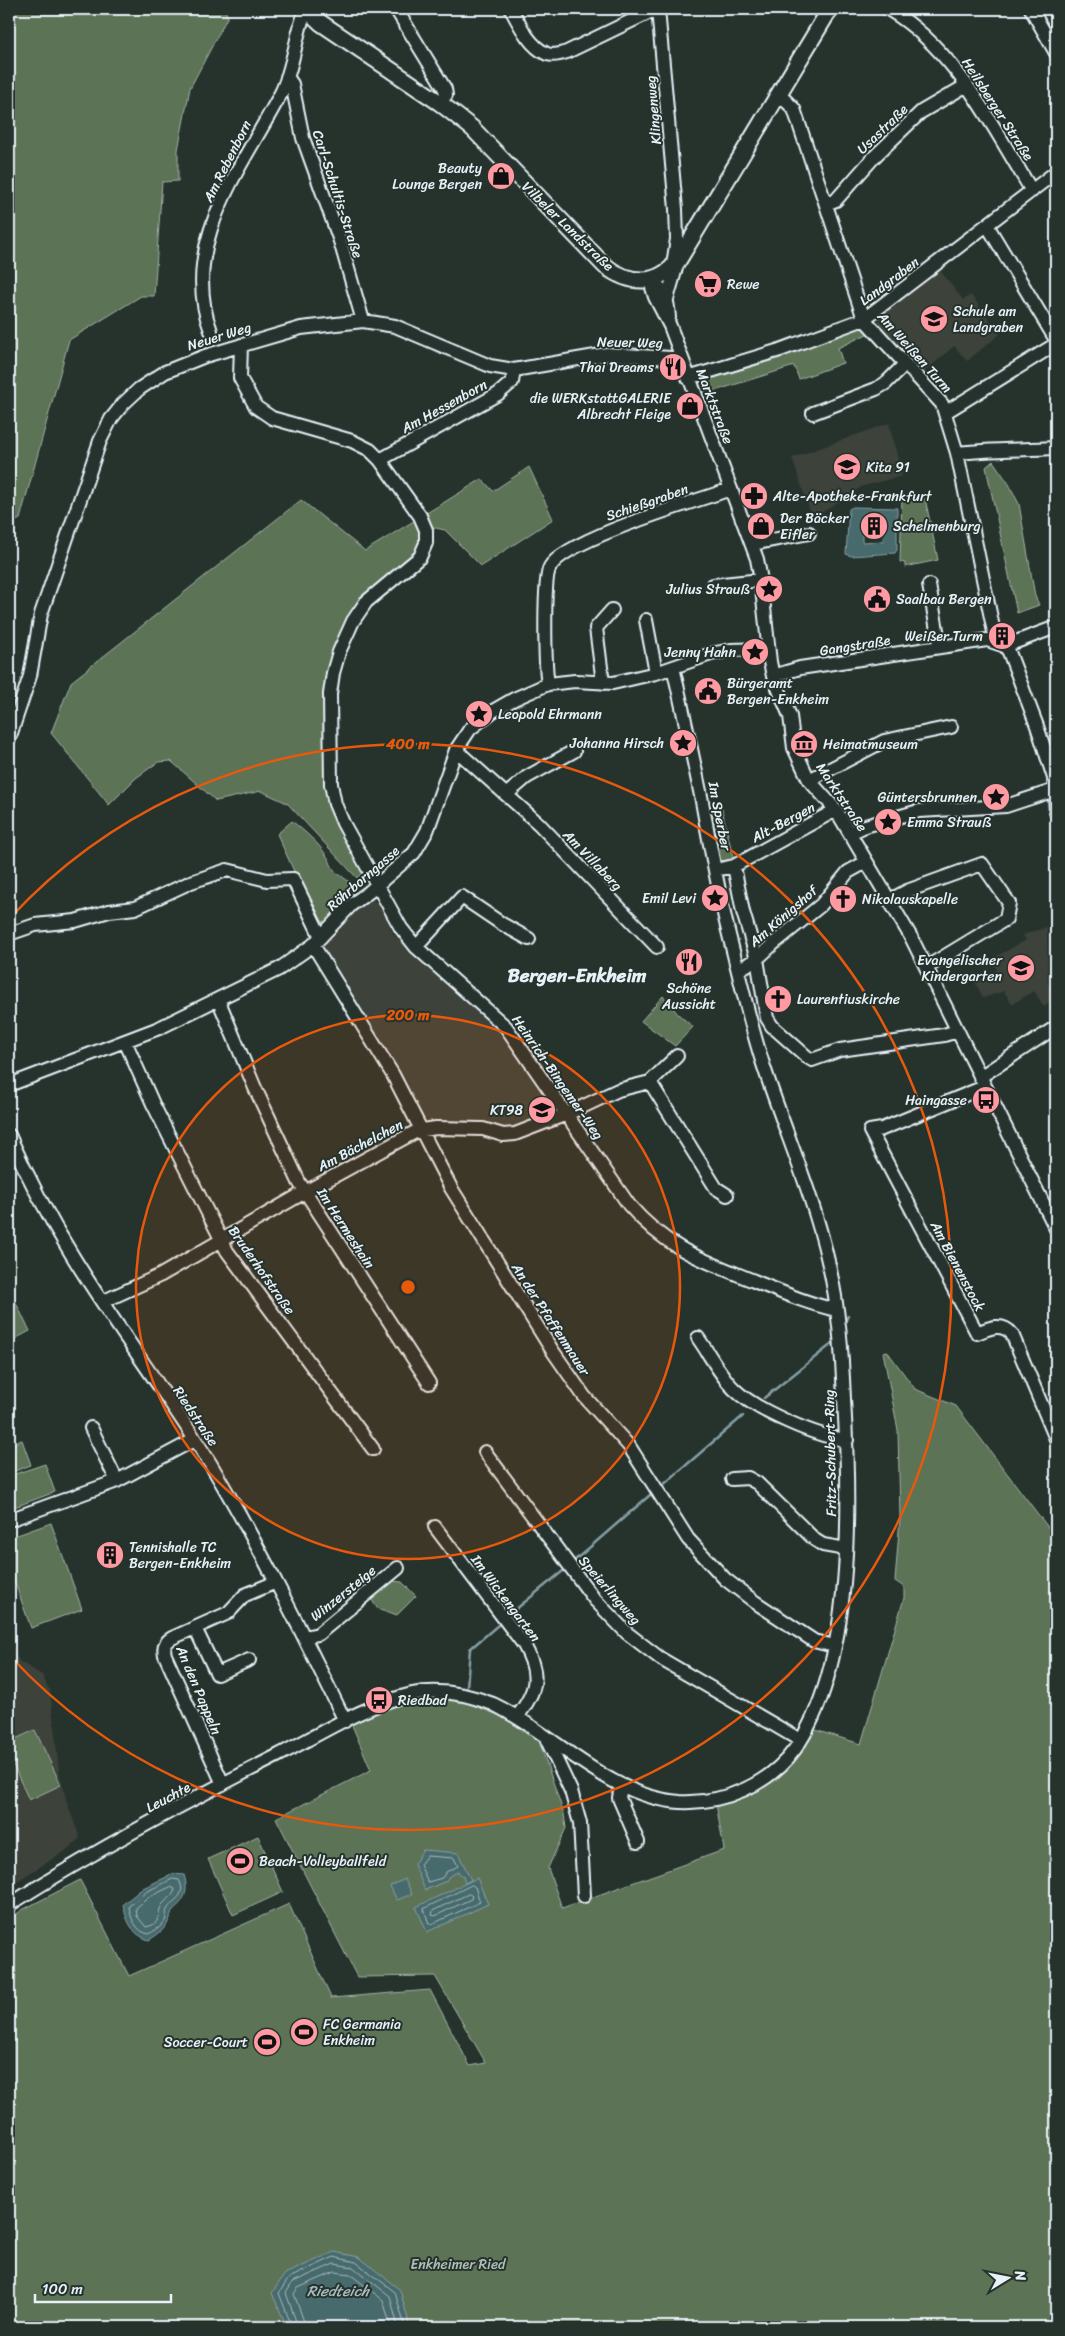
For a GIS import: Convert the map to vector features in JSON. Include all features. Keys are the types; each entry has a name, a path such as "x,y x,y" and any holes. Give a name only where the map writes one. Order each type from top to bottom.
{"main road":[{"name":"Vilbeler Landstraße","path":"306,9 321,23 472,128 604,266 628,279 650,281"},
{"path":"650,281 660,277 676,264 830,9"}],"street":[{"name":"Am Rebenborn","path":"211,331 202,303 200,278 206,245 240,165 287,77 306,9"},
{"path":"396,9 446,89 446,95 440,104"},
{"path":"511,9 531,41 546,54 567,52 657,9"},
{"name":"Klingenweg","path":"657,9 676,209 676,264 667,300"},
{"name":"Heilsberger Straße","path":"888,9 933,44 967,85 1032,191"},
{"path":"1031,9 1056,54"},
{"name":"Carl-Schultis-Straße","path":"287,77 292,84 303,138 340,241 363,321"},
{"name":"Usastraße","path":"826,204 836,200 874,157 921,112 967,85"},
{"name":"Am Weißen Turm","path":"779,94 794,109 864,319 942,404 946,412 1001,644"},
{"name":"Landgraben","path":"688,378 780,350 864,319 1056,172"},
{"name":"Klingenweg","path":"676,209 678,220 682,226 690,230 697,230"},
{"path":"987,225 1056,340"},
{"path":"650,281 659,286 667,300"},
{"name":"Marktstraße","path":"650,281 655,296 670,326 752,544 761,580 768,649 773,676 790,716 794,748 810,780 836,810 850,833 927,967 982,1082 1056,1228"},
{"name":"Marktstraße","path":"667,300 670,326"},
{"name":"Neuer Weg","path":"9,739 30,676 41,614 100,441 111,420 130,397 165,372 187,362 301,328 363,321 395,326 490,366 514,370 599,355 630,354 671,358 680,356"},
{"path":"946,412 1056,344"},
{"name":"Heinrich-Bingemer-Weg","path":"240,345 240,378 256,407 272,418 364,446 380,460 420,516 426,530 426,544 416,562 366,602 346,632 333,674 330,694 331,784 335,804 346,830 401,928 416,947 501,1021 629,1205 646,1224 663,1238 691,1256 795,1298 837,1310"},
{"path":"813,413 876,389 886,383 905,364"},
{"name":"Am Hessenborn","path":"380,460 498,394 512,382 514,370"},
{"path":"957,452 988,449 1009,451 1056,448"},
{"name":"Schießgraben","path":"548,684 547,573 552,563 577,547 625,524 731,489"},
{"path":"752,544 809,533"},
{"path":"713,585 761,580"},
{"path":"930,586 940,647"},
{"path":"603,684 596,628 612,610"},
{"path":"646,620 656,672"},
{"name":"Gangstraße","path":"773,676 800,668 987,640 1001,644 1056,627"},
{"path":"1001,644 1037,726 1055,782 1056,812"},
{"name":"Röhrborngasse","path":"9,1085 159,1028 279,969 317,941 350,905 378,885 406,861 423,840 456,750 470,729 492,711 514,698 548,684 575,681 603,684 629,680 711,654 730,650 768,649"},
{"name":"Im Sperber","path":"673,667 715,870 738,970"},
{"path":"810,780 884,741 952,727"},
{"name":"Am Villaberg","path":"456,750 539,824 657,947"},
{"path":"507,794 527,777 574,751"},
{"path":"850,833 865,826 920,811 1006,806 1055,782"},
{"name":"Alt-Bergen","path":"715,870 734,866 836,810"},
{"name":"Am Königshof","path":"738,970 757,959 821,905 848,872 866,862"},
{"path":"890,900 907,891 982,864 1006,897 1009,903 1006,919 927,967"},
{"name":"Im Sperber","path":"734,866 743,912 757,959 767,1018 772,1026 812,1060 840,1050 944,1035 957,1031"},
{"name":"An der Pfaffenmauer","path":"9,934 35,925 75,921 110,911 135,908 191,882 230,870 268,880 293,878 317,941 384,1060 451,1188 561,1364 584,1396 629,1446 688,1539 725,1579 748,1597 814,1641 834,1646"},
{"path":"416,947 462,897 502,924 529,939"},
{"name":"Fritz-Schubert-Ring","path":"345,1722 394,1699 414,1694 436,1692 461,1694 483,1700 517,1718 621,1785 664,1800 693,1802 718,1798 747,1789 764,1779 785,1761 800,1740 819,1704 834,1646 846,1549 847,1440 837,1310 828,1259 793,1144 766,1073 738,970"},
{"name":"Im Hermeshain","path":"218,998 255,1088 305,1192 429,1383"},
{"path":"982,1082 1056,1027"},
{"name":"Bruderhofstraße","path":"125,1041 153,1104 227,1251 373,1449"},
{"name":"Am Bächelchen","path":"102,1302 161,1275 220,1239 410,1134 436,1128 483,1128 509,1135 567,1114 618,1090 650,1082 677,1056"},
{"path":"650,1082 716,1188 726,1195"},
{"name":"Am Bienenstock","path":"982,1082 882,1129 870,1132 977,1333 993,1327 1000,1327 1012,1334 1056,1439"},
{"name":"Riedstraße","path":"9,1134 41,1202 102,1302 194,1440 246,1526 305,1637 345,1722"},
{"path":"698,1338 732,1387 744,1399 829,1438 847,1440"},
{"path":"91,1428 117,1481"},
{"path":"9,1520 117,1481 194,1440"},
{"name":"Speierlingweg","path":"485,1452 595,1600 627,1633 661,1658 800,1740"},
{"path":"732,1479 754,1481 815,1540 823,1545 846,1549"},
{"name":"Im Wickengarten","path":"435,1527 529,1653 534,1669 535,1683 530,1702 517,1718"},
{"name":"Winzersteige","path":"305,1637 318,1634 398,1568"},
{"name":"An den Pappeln","path":"223,1784 164,1651 167,1641 228,1613 245,1595 276,1582"},
{"path":"195,1628 217,1674 249,1660"},
{"name":"Leuchte","path":"9,1905 80,1862 223,1784 345,1722"},
{"path":"544,1734 571,1791 580,1823 584,1896"},
{"path":"621,1785 619,1798 638,1842"}],"shaded area":[{"name":"Schule am Landgraben","path":"939,269 963,300 971,295 1000,334 967,361 954,346 923,373 878,323 880,314"},
{"name":"Kita 91","path":"889,423 902,476 863,486 815,517 812,517 792,458"},
{"path":"371,899 380,904 394,935 497,1023 551,1096 538,1105 538,1119 506,1132 482,1123 429,1123 418,1116 321,949 353,907"},
{"name":"Evangelischer Kindergarten","path":"1047,927 1048,985 1056,985 1056,995 1044,1007 1034,991 1012,1004 1004,991 983,998 975,982 997,970 992,959 1026,940 1023,935"},
{"path":"9,1639 19,1661 42,1675 50,1689 59,1771 67,1803 80,1838 64,1852 9,1886"}],"green space":[{"path":"9,9 224,9 228,16 190,88 178,150 178,181 162,182 154,296 141,296 69,340 20,519 9,525"},
{"path":"863,325 869,333 838,348 843,363 799,379 794,366 705,394 706,377"},
{"path":"993,461 1009,484 1019,504 1035,596 1039,605 1017,613 986,467"},
{"path":"529,467 553,519 481,566 445,530 418,524 420,542 415,554 361,598 343,628 329,674 328,784 365,870 357,878 287,803 261,791 216,801 171,761 158,762 136,778 109,805 51,733 71,682 301,500 365,551 482,479 493,491"},
{"path":"902,498 925,498 938,560 905,567 905,563 900,562"},
{"path":"720,801 734,861 721,864 720,860 718,860 707,807"},
{"path":"292,821 316,843 328,858 334,870 354,888 354,897 325,922 315,917 277,834"},
{"path":"663,996 678,1014 693,1027 675,1046 641,1021"},
{"path":"9,1289 30,1331 9,1342"},
{"name":"Enkheimer Ried","path":"887,1351 915,1389 956,1406 1053,1534 1056,1542 1056,2327 9,2327 9,1920 22,1910 80,1880 129,1976 289,1904 331,1998 430,1990 470,2066 486,2063 435,1976 357,1977 276,1818 371,1770 351,1723 397,1705 430,1700 457,1699 516,1722 538,1738 564,1814 566,1828 548,1868 562,1908 724,1850 716,1804 762,1785 785,1770 805,1747 815,1730 861,1744 904,1598 904,1587 895,1581 900,1518 898,1430 883,1352"},
{"path":"22,1440 31,1465 9,1473 9,1445"},
{"path":"45,1464 55,1492 9,1509 9,1476"},
{"path":"51,1523 82,1609 31,1628 9,1566 9,1538"},
{"path":"392,1581 402,1582 416,1596 397,1615 377,1608 370,1597"},
{"path":"35,1730 61,1785 29,1800 9,1756 9,1742"},
{"path":"258,1836 283,1892 233,1915 208,1859"}],"water":[{"path":"853,507 897,508 897,550 895,553 851,556 846,554 849,509","holes":["862,520 885,520 884,541 862,542"]},
{"path":"423,1850 458,1853 471,1880 465,1883 463,1876 458,1872 449,1876 446,1881 425,1890 414,1864"},
{"path":"173,1874 184,1875 185,1895 172,1911 167,1925 149,1940 143,1938 131,1926 123,1904 143,1888"},
{"path":"477,1878 488,1904 427,1932 416,1907"},
{"path":"405,1879 412,1894 397,1900 390,1886"},
{"name":"Riedteich","path":"334,2252 359,2257 400,2290 410,2327 287,2327 272,2293 285,2274"}],"waterway":[{"path":"845,1322 848,1316"},
{"path":"764,1398 833,1343"},
{"path":"662,1486 743,1416"},
{"path":"574,1561 650,1495"},
{"path":"510,1614 563,1571"},
{"path":"467,1687 470,1649 498,1625"}],"place":[{"name":"Beauty Lounge Bergen","path":"501,176"},
{"name":"Rewe","path":"708,284"},
{"name":"Schule am Landgraben","path":"934,319"},
{"name":"Thai Dreams","path":"673,367"},
{"name":"die WERKstattGALERIE Albrecht Fleige","path":"690,406"},
{"name":"Kita 91","path":"847,467"},
{"name":"Alte-Apotheke-Frankfurt","path":"754,496"},
{"name":"Der Bäcker Eifler","path":"761,526"},
{"name":"Schelmenburg","path":"874,526"},
{"name":"Julius Strauß","path":"769,589"},
{"name":"Saalbau Bergen","path":"877,599"},
{"name":"Weißer Turm","path":"1002,636"},
{"name":"Jenny Hahn","path":"755,652"},
{"name":"Bürgeramt Bergen-Enkheim","path":"708,691"},
{"name":"Leopold Ehrmann","path":"479,714"},
{"name":"Johanna Hirsch","path":"683,743"},
{"name":"Heimatmuseum","path":"804,744"},
{"name":"Güntersbrunnen","path":"996,797"},
{"name":"Emma Strauß","path":"888,822"},
{"name":"Emil Levi","path":"715,898"},
{"name":"Nikolauskapelle","path":"843,899"},
{"name":"Schöne Aussicht","path":"689,962"},
{"name":"Evangelischer Kindergarten","path":"1021,968"},
{"name":"Laurentiuskirche","path":"778,999"},
{"name":"Haingasse","path":"986,1100"},
{"name":"KT98","path":"542,1110"},
{"name":"Tennishalle TC Bergen-Enkheim","path":"110,1555"},
{"name":"Riedbad","path":"379,1700"},
{"name":"Beach-Volleyballfeld","path":"240,1861"},
{"name":"FC Germania Enkheim","path":"304,2032"},
{"name":"Soccer-Court","path":"267,2042"}],"district":[{"name":"Bergen-Enkheim","path":"577,975"}]}
